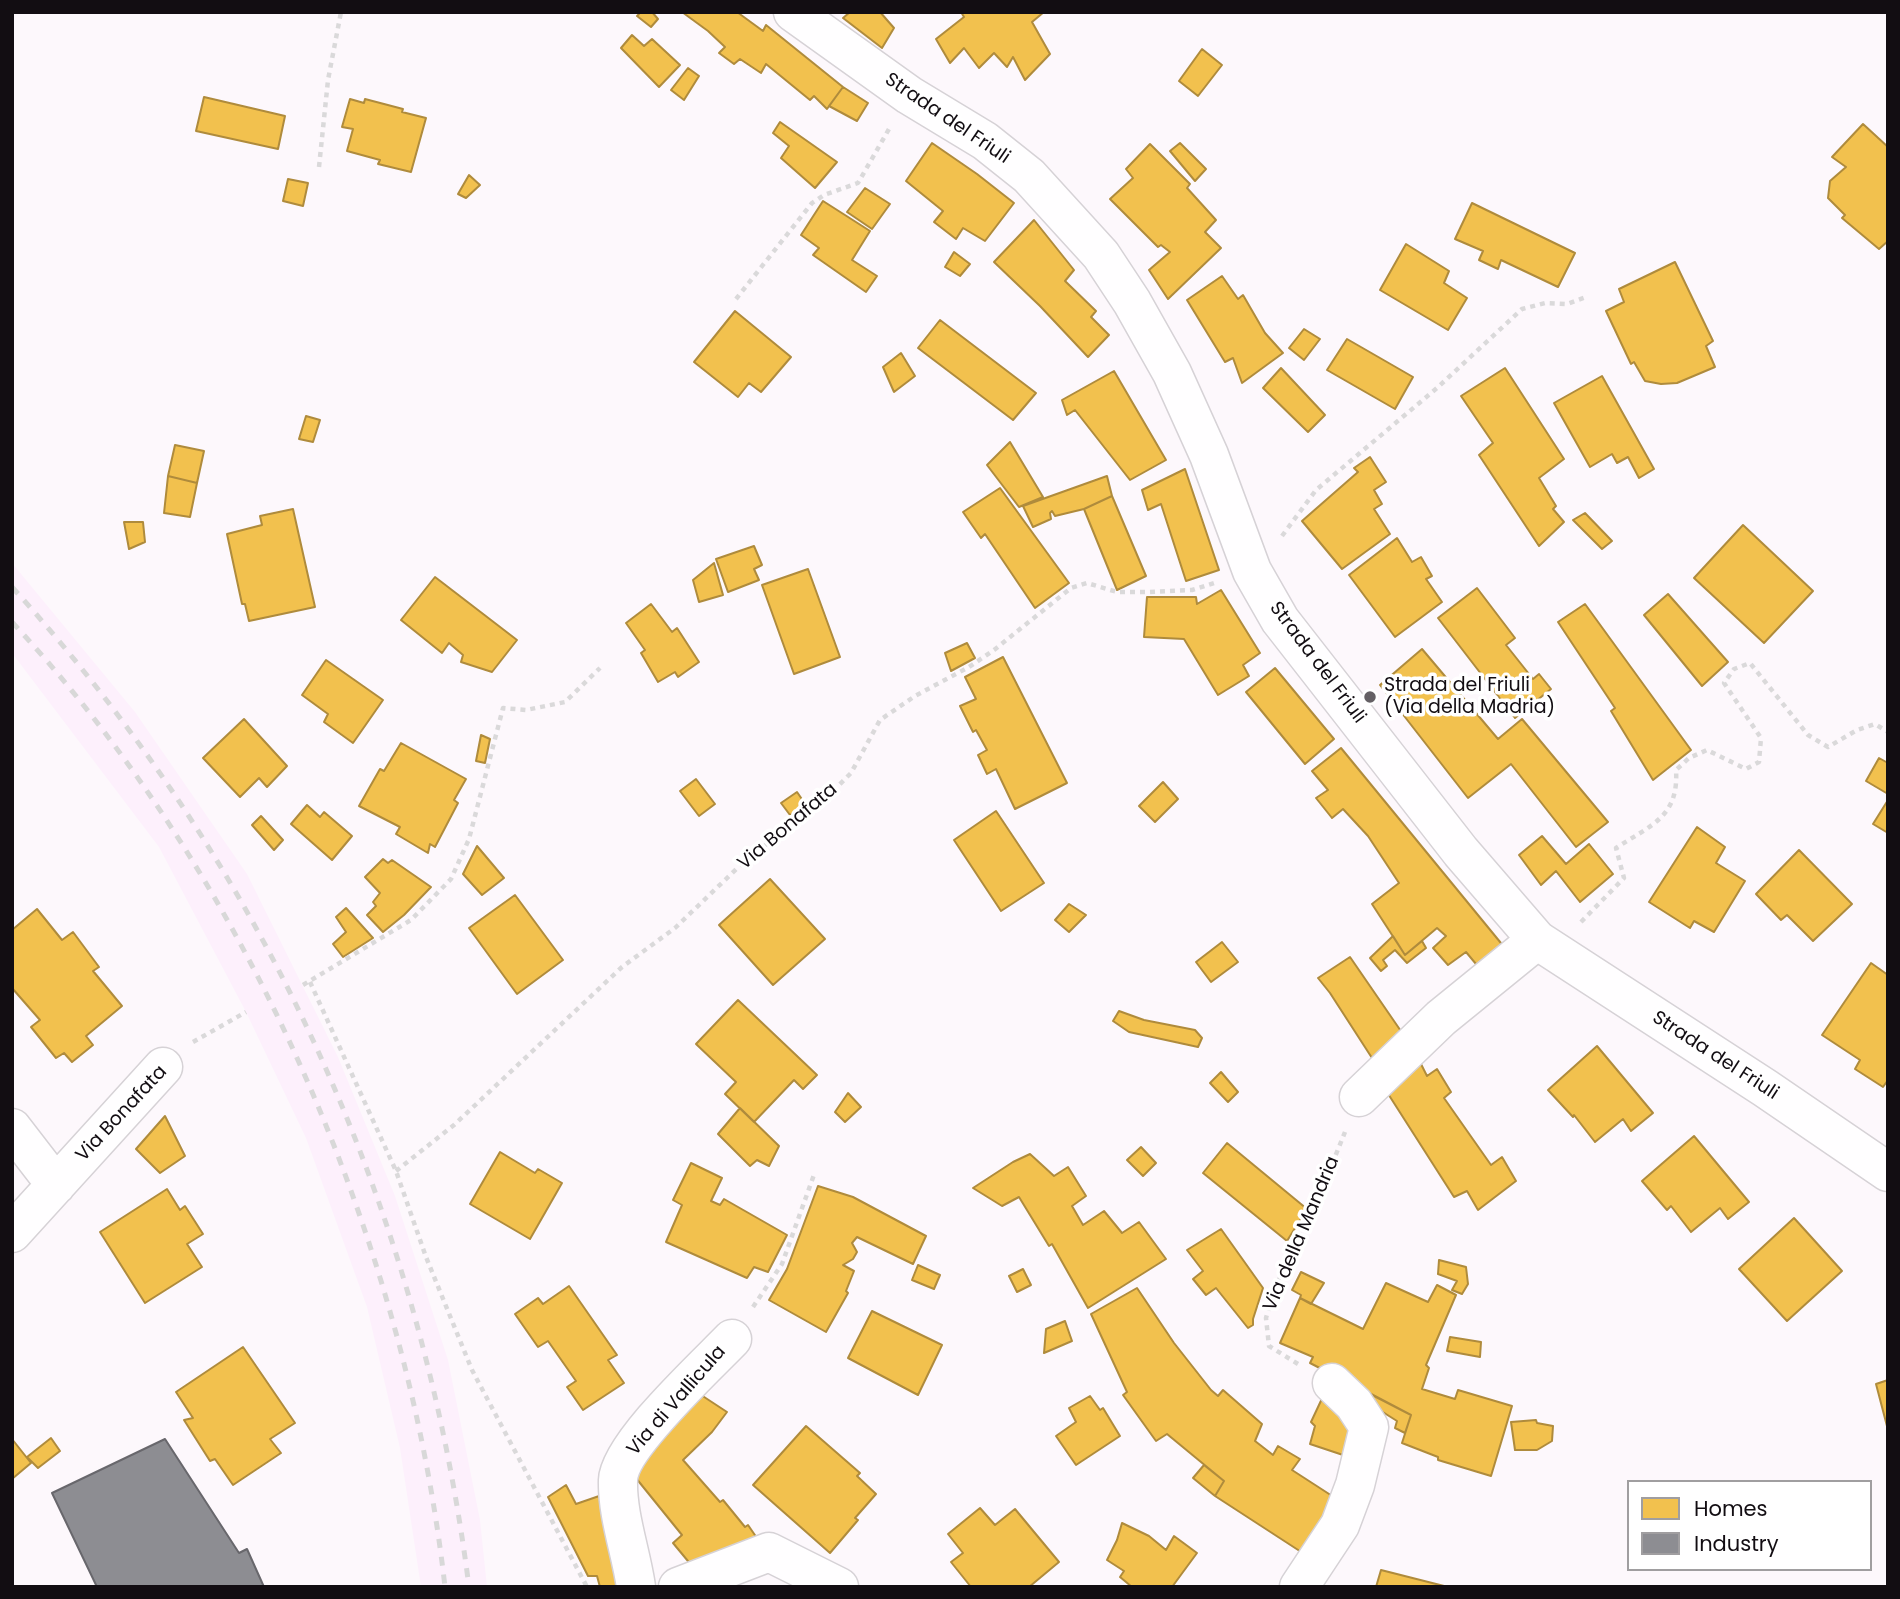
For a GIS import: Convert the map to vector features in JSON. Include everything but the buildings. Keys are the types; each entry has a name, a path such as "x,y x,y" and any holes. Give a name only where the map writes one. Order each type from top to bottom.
{"main road":[{"name":"Strada del Friuli","path":"793,12 909,95 985,141 1029,176 1101,255 1132,302 1172,373 1209,455 1252,571 1280,620 1461,852 1547,947 1765,1088 1888,1172"},
{"path":"1359,1097 1441,1018 1547,947"},
{"name":"Via Bonafata","path":"12,1233 163,1067"},
{"path":"12,1128 56,1185"},
{"name":"Via di Vallicula","path":"636,1587 620,1506 618,1477 630,1448 732,1339"},
{"path":"1299,1587 1340,1525 1355,1485 1369,1427 1354,1404 1332,1383"},
{"path":"678,1587 769,1552 839,1587"}],"path":[{"path":"319,167 328,80 341,12"},
{"path":"736,299 812,203 824,195 858,183 909,95"},
{"path":"1252,571 1316,490 1437,387 1522,309 1545,303 1567,304 1586,297"},
{"name":"Via Bonafata","path":"396,1171 454,1125 622,967 674,928 752,854 796,825 827,797 852,773 880,720 994,650 1071,587 1087,583 1117,592 1192,590 1252,571"},
{"path":"1547,947 1623,878 1616,848 1669,811 1677,790 1676,770 1689,758 1707,750 1746,769 1759,762 1761,738 1724,683 1734,669 1751,663 1808,735 1828,747 1857,730 1875,724 1888,732"},
{"path":"303,985 411,920 451,879 469,839 503,708 526,710 565,702 600,668"},
{"path":"310,982 396,1171 426,1257 472,1370 587,1587"},
{"name":"Via Bonafata","path":"163,1067 197,1039 246,1012"},
{"name":"Via della Mandria","path":"1332,1383 1269,1346 1266,1318 1275,1287 1318,1199 1359,1097"},
{"path":"732,1339 782,1264 815,1172"}],"shaded area":[{"path":"12,563 135,712 247,874 338,1057 395,1196 448,1360 480,1520 487,1587 421,1587 400,1448 367,1307 306,1138 246,1012 159,847 12,653"}],"railway":[{"path":"12,587 103,695 184,809 256,928 318,1051 371,1179 413,1311 446,1447 469,1587"},
{"path":"12,622 97,723 174,832 243,948 303,1071 353,1197 394,1327 425,1457 445,1587"}],"place":[{"name":"Strada del Friuli (Via della Madria)","path":"1370,697"}]}
